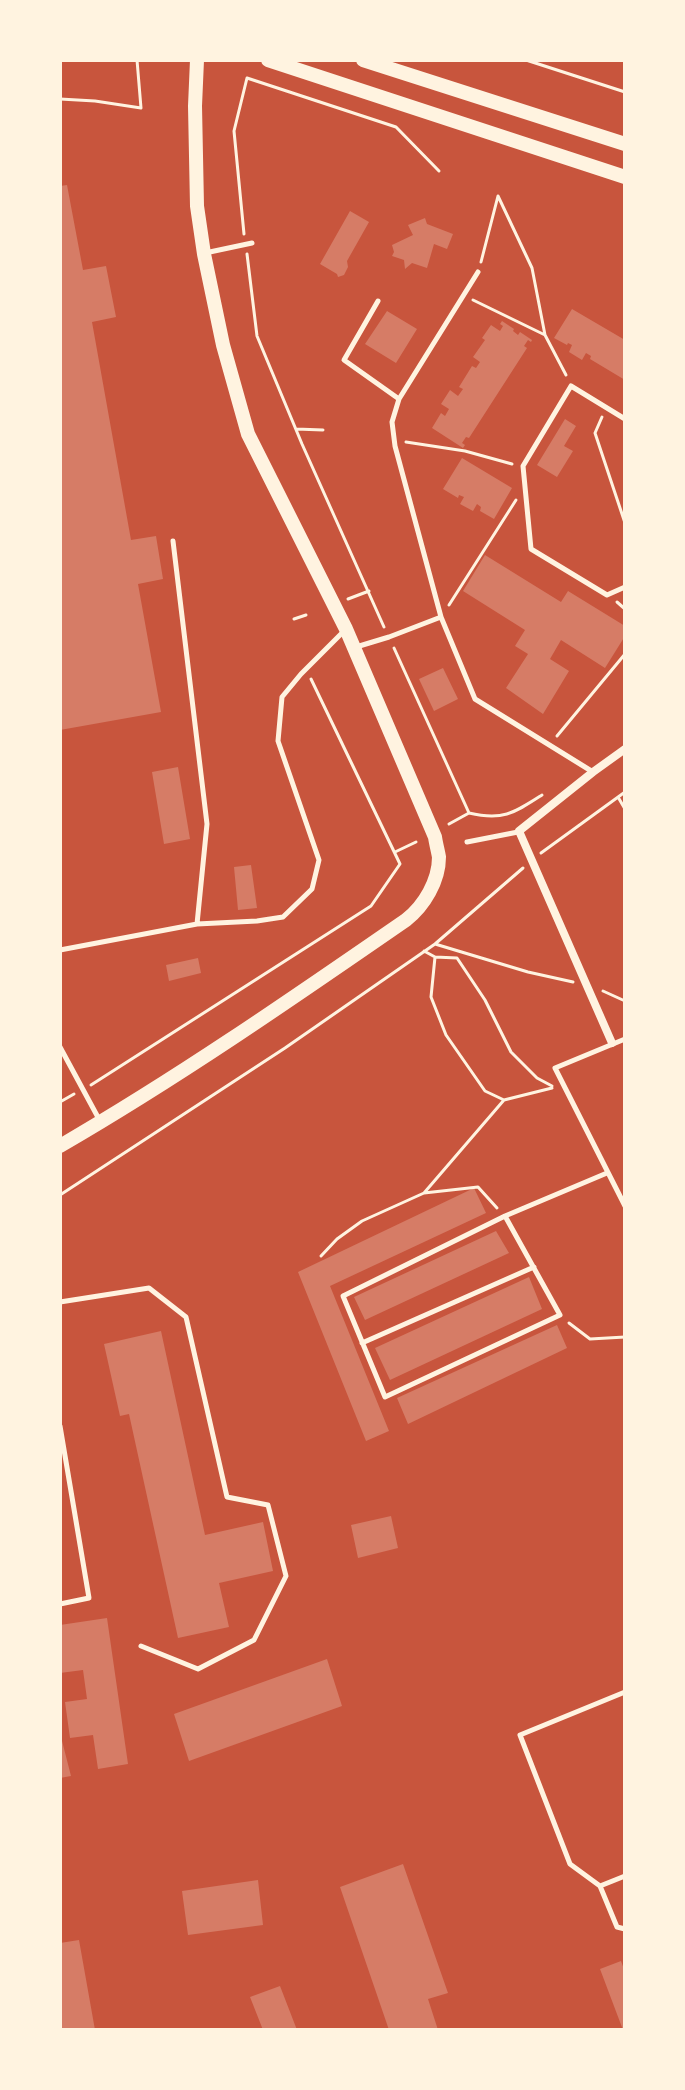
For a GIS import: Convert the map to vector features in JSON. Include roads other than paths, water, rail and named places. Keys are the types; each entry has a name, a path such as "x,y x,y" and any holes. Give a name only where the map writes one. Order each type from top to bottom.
{"main road":[{"path":"60,1146 255,1024 406,920 415,913 435,883 439,857 435,837 355,648 248,434 223,345 197,206 197,60"},
{"path":"268,60 625,177"},
{"path":"363,60 625,144"}],"street":[{"path":"612,1043 519,831 625,749"}],"lane":[{"path":"204,254 248,244"},
{"path":"478,272 399,399 392,422 395,440 441,617 475,699 593,772"},
{"path":"378,301 344,360 399,399"},
{"path":"625,419 571,386 523,466 531,549 607,595 625,587"},
{"path":"173,541 207,824 197,924"},
{"path":"355,648 441,617"},
{"path":"60,950 197,924 283,917 312,889 319,860 278,741 282,697 346,629"},
{"path":"467,842 519,831"},
{"path":"625,1039 555,1068 625,1206"},
{"path":"60,1047 101,1122"},
{"path":"505,1216 560,1315 385,1397 343,1296 505,1216 607,1173"},
{"path":"362,1343 534,1267"},
{"path":"60,1302 149,1288 186,1317 227,1497 268,1505 286,1576 254,1640 198,1669 141,1646"},
{"path":"60,1426 89,1598 60,1604"},
{"path":"625,1692 520,1735 570,1864 600,1886 617,1927 625,1929"},
{"path":"600,1886 625,1876"}]}
